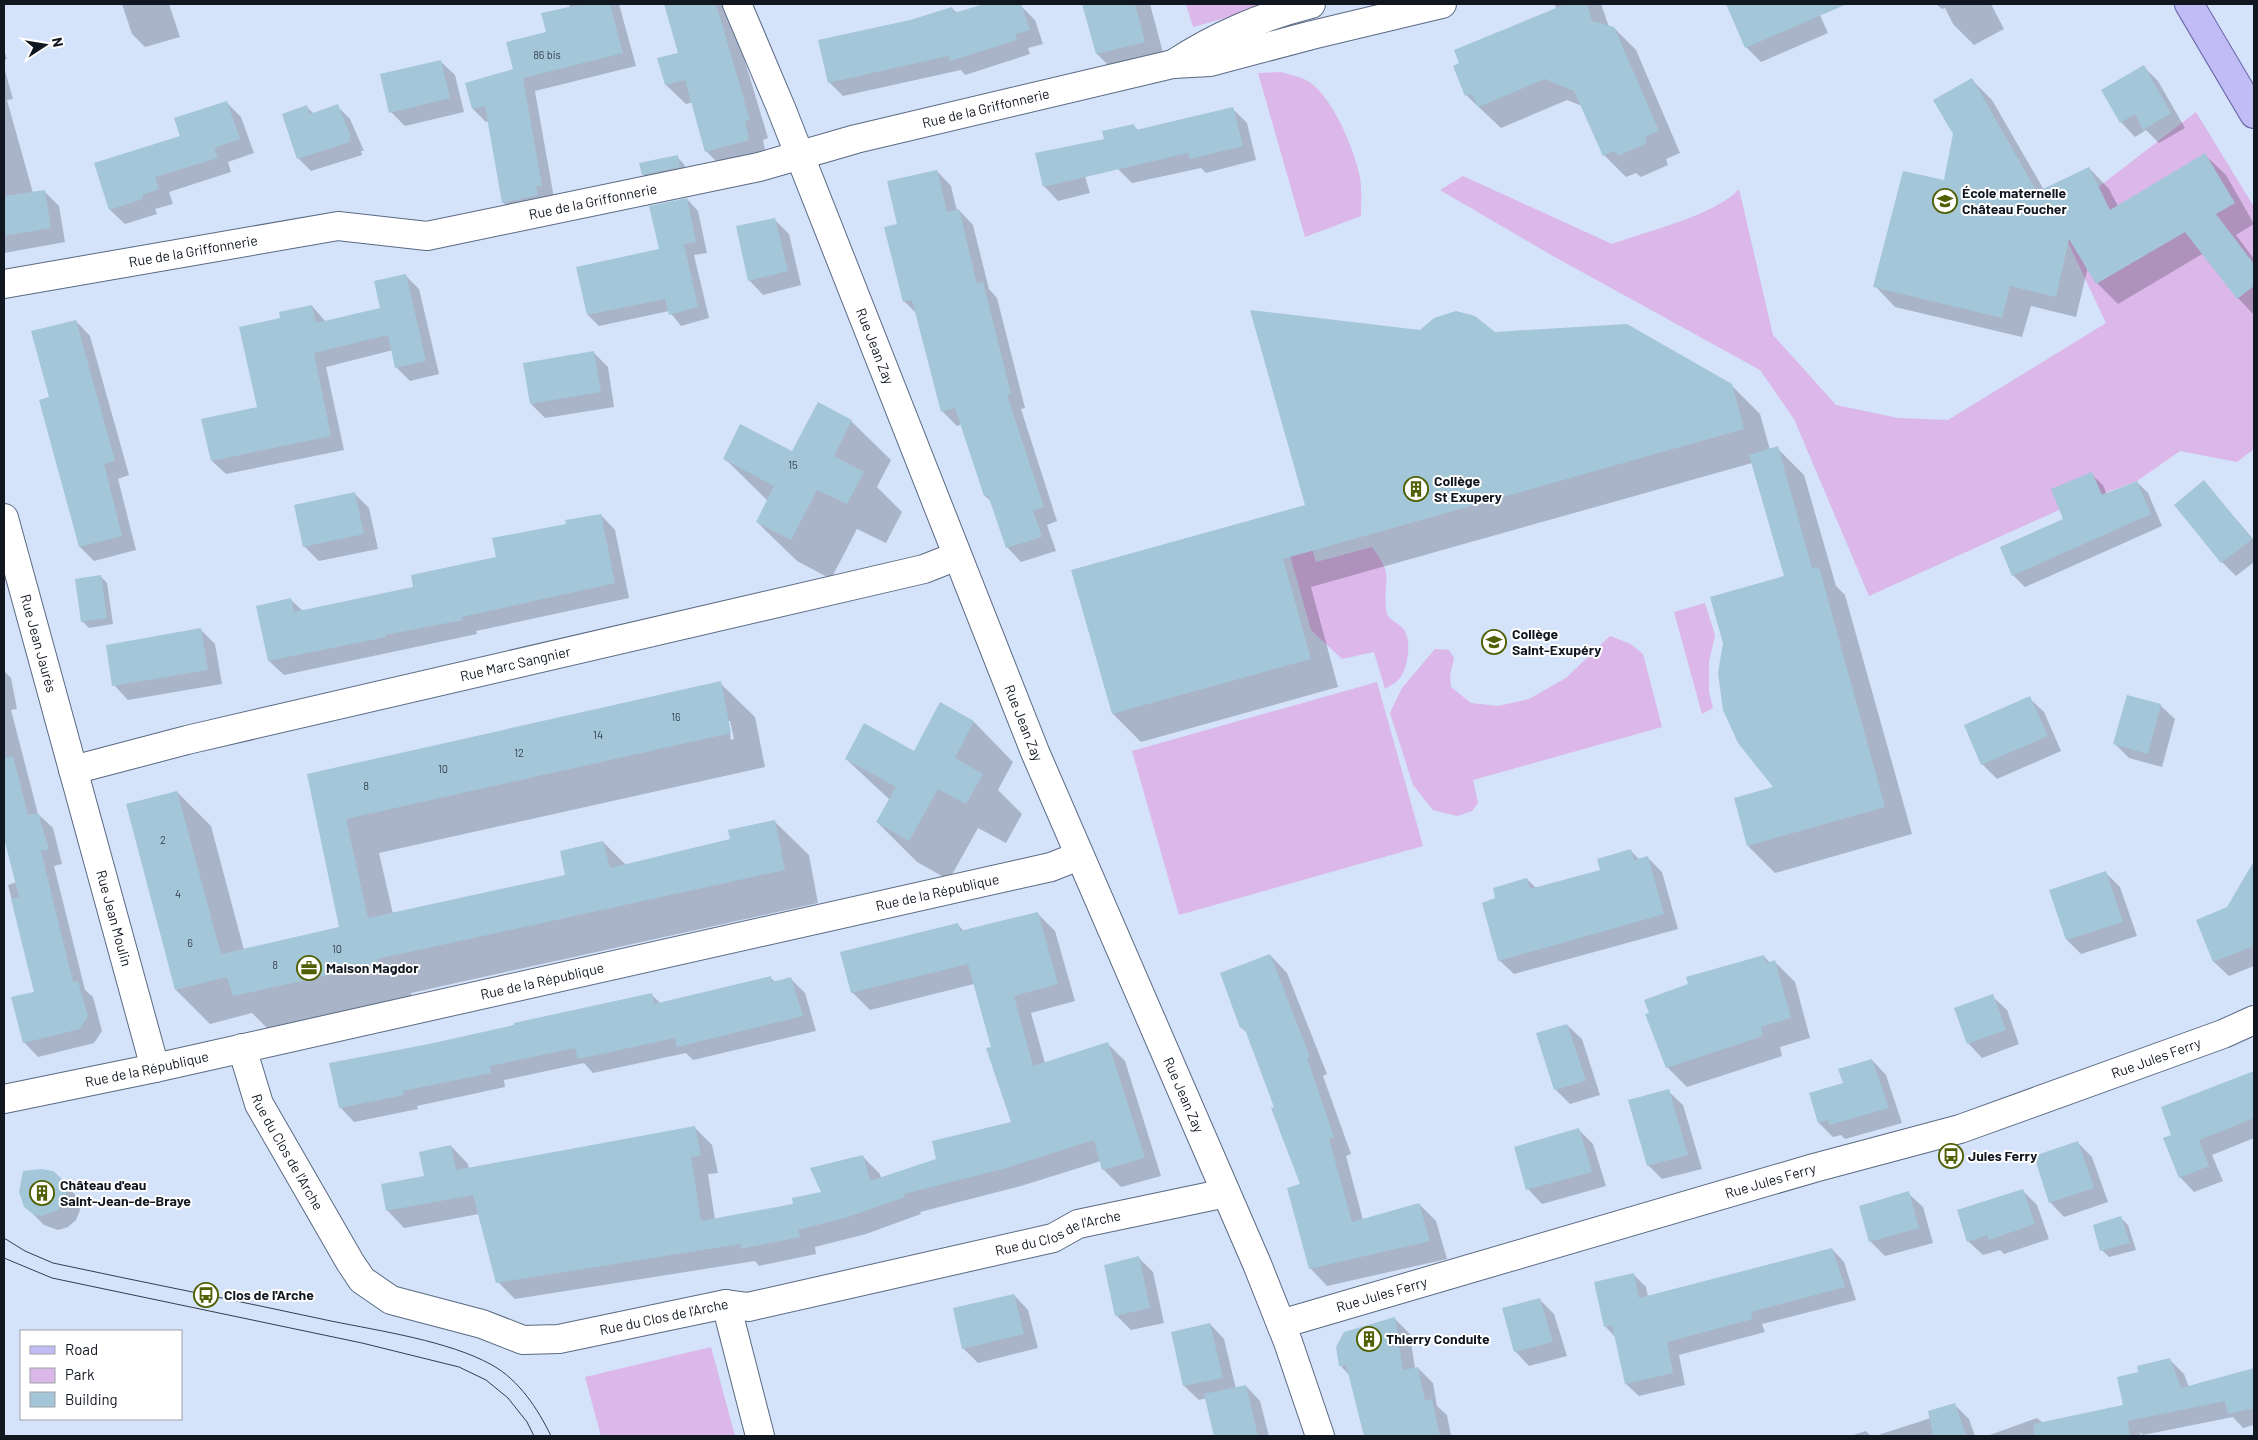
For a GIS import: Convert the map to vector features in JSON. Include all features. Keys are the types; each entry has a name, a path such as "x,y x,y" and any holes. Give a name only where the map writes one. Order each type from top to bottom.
{"main road":[{"path":"2189,4 2254,114"}],"street":[{"name":"Rue Jean Zay","path":"737,4 800,154 957,556 1079,856 1226,1192 1281,1324 1320,1436"},
{"name":"Rue de la Griffonnerie","path":"1173,64 1207,42 1268,15 1311,4"},
{"name":"Rue de la Griffonnerie","path":"4,284 338,226 427,236 759,168 800,154 1173,64 1210,62 1442,4"},
{"name":"Rue Jean Jaurès","path":"4,518 72,770"},
{"name":"Rue Marc Sangnier","path":"72,770 187,740 924,569 957,556"},
{"name":"Rue Jean Moulin","path":"72,770 154,1068"},
{"name":"Rue de la République","path":"4,1099 154,1068 1051,867 1079,856"},
{"name":"Rue Jules Ferry","path":"1281,1324 1814,1168 1960,1129 2223,1034 2254,1020"},
{"name":"Rue du Clos de l'Arche","path":"242,1048 259,1104 362,1280 391,1300 482,1324 523,1340 559,1339 726,1304 748,1307 1053,1238 1078,1224 1226,1192"},
{"path":"726,1304 760,1436"}],"green space":[{"path":"1186,4 1275,4 1193,27"},
{"path":"1281,72 1304,79 1323,95 1347,137 1360,177 1361,216 1305,237 1258,73"},
{"path":"2196,112 2254,207 2254,449 2237,462 2180,451 2137,481 2059,510 1869,596 1794,419 1760,370 1553,256 1440,190 1463,176 1612,244 1698,214 1729,198 1739,189 1773,335 1836,405 1898,418 1948,420 2106,323 2057,219"},
{"path":"1300,510 1316,562 1372,547 1386,571 1385,597 1388,616 1404,630 1408,647 1407,661 1403,673 1397,681 1385,689 1374,652 1342,659 1311,630 1279,516"},
{"path":"1705,603 1715,635 1709,662 1709,692 1713,708 1702,714 1674,612"},
{"path":"1610,636 1631,644 1643,654 1662,727 1473,780 1478,803 1472,811 1457,816 1433,810 1413,785 1390,713 1402,688 1435,649 1449,650 1454,658 1450,675 1451,687 1471,703 1498,706 1529,699 1566,678"},
{"path":"1377,682 1423,846 1179,915 1132,751"},
{"path":"711,1347 735,1436 601,1436 585,1377"}],"building":[{"path":"583,4 610,4 623,53 523,78 542,186 536,186 538,195 502,203 485,106 472,109 465,83 513,69 506,42 546,32 541,13"},
{"path":"664,4 716,4 750,120 745,121 749,140 705,152 685,80 665,85 657,58 678,53"},
{"path":"984,4 1021,4 1030,30 1015,34 1017,40 950,61 948,56 828,83 818,40 910,20 952,7 954,13"},
{"path":"1082,4 1135,4 1145,42 1096,54"},
{"path":"1566,4 1587,4 1592,21 1614,27 1659,131 1645,137 1647,143 1618,156 1615,151 1603,156 1574,91 1545,79 1478,107 1472,94 1465,96 1453,66 1459,63 1454,50"},
{"path":"1726,4 1847,4 1745,48"},
{"path":"441,60 450,98 389,113 380,74"},
{"path":"2144,65 2171,113 2143,130 2135,114 2120,123 2101,90"},
{"path":"1972,78 2037,192 2089,167 2110,210 2205,153 2235,203 2216,214 2254,264 2254,286 2237,299 2185,232 2096,284 2069,239 2056,297 2010,286 2002,318 1873,287 1903,171 1944,180 1953,134 1933,100"},
{"path":"227,101 240,139 214,148 218,158 155,177 159,189 142,195 143,199 109,210 94,163 180,136 174,118"},
{"path":"338,104 351,137 349,138 350,142 297,159 282,114 307,105 310,114"},
{"path":"1233,107 1243,146 1190,159 1188,153 1043,187 1035,153 1104,139 1102,131 1134,124 1136,130"},
{"path":"678,155 680,167 642,175 639,163"},
{"path":"937,170 947,212 959,209 977,284 983,282 1011,394 1007,395 1044,507 1033,511 1042,537 1006,548 988,495 984,496 955,408 941,412 912,300 903,302 884,227 897,224 887,181"},
{"path":"45,190 51,228 4,236 4,196"},
{"path":"687,198 696,242 684,244 698,307 669,315 665,299 587,315 576,267 659,249 649,206"},
{"path":"775,218 788,271 748,281 736,226"},
{"path":"406,274 426,361 395,368 388,335 314,353 331,436 211,461 201,419 257,407 239,327 280,318 279,312 312,305 316,323 380,308 374,281"},
{"name":"Collège St Exupery","path":"1250,310 1420,330 1434,318 1456,311 1475,316 1495,332 1627,324 1732,384 1744,429 1283,559 1311,659 1112,714 1071,570 1305,505"},
{"path":"76,320 115,461 104,464 122,536 79,547 39,400 49,397 31,331"},
{"path":"594,351 601,392 530,404 523,363"},
{"path":"818,402 852,420 834,456 864,472 847,504 817,490 791,540 756,522 774,486 723,459 740,424 792,451"},
{"path":"1778,446 1812,568 1819,567 1885,807 1747,846 1734,798 1773,787 1738,743 1723,710 1718,673 1723,643 1710,597 1784,576 1749,455"},
{"path":"2092,472 2102,495 2137,481 2151,514 2012,576 2000,547 2063,519 2051,489"},
{"path":"2204,480 2252,539 2221,563 2174,505"},
{"path":"355,492 364,534 303,547 294,505"},
{"path":"601,514 615,583 462,617 463,620 268,661 256,606 291,598 294,612 413,587 411,575 496,557 492,538 566,524 565,520"},
{"path":"101,575 107,618 81,622 75,579"},
{"path":"201,628 208,670 112,686 106,645"},
{"path":"721,681 731,733 346,819 368,918 565,875 560,851 603,841 610,868 730,839 728,830 775,820 785,870 377,959 379,964 233,996 227,977 175,990 126,804 177,791 221,954 339,927 307,774"},
{"path":"2127,695 2161,704 2148,754 2113,744"},
{"path":"2030,696 2048,736 1981,765 1964,725"},
{"path":"940,702 974,721 955,758 983,774 966,804 938,789 909,841 876,822 896,787 845,759 864,723 914,751"},
{"path":"13,756 28,815 38,813 49,849 41,851 73,982 78,981 88,1016 80,1029 23,1043 11,997 34,992 11,899 19,897 4,838 4,758"},
{"path":"1631,849 1634,860 1648,856 1664,914 1498,961 1482,903 1495,898 1493,888 1527,878 1530,889 1600,870 1597,859"},
{"path":"2254,861 2254,946 2213,962 2196,920 2227,907"},
{"path":"2106,871 2123,922 2066,940 2049,890"},
{"path":"1038,912 1058,984 1014,996 1033,1066 1108,1042 1145,1158 1102,1170 1094,1140 1003,1169 904,1194 905,1197 848,1217 798,1230 800,1237 741,1249 740,1244 496,1283 473,1195 386,1211 381,1184 424,1176 419,1152 451,1145 456,1170 695,1126 701,1156 691,1157 701,1221 793,1204 792,1198 821,1192 810,1168 863,1155 870,1181 936,1159 932,1141 1011,1122 986,1048 991,1047 968,964 851,993 840,952 958,923 960,931"},
{"path":"1270,954 1310,1057 1307,1058 1334,1137 1329,1139 1352,1222 1419,1203 1430,1241 1309,1269 1287,1188 1300,1184 1271,1108 1274,1107 1244,1027 1240,1028 1220,973"},
{"path":"1764,955 1766,963 1775,960 1791,1018 1761,1027 1763,1036 1666,1068 1645,1014 1649,1013 1644,1000 1688,984 1686,977"},
{"path":"771,976 772,982 791,977 803,1016 677,1047 675,1038 578,1059 575,1048 490,1066 491,1073 403,1091 404,1095 339,1108 329,1063 429,1044 514,1025 514,1023 652,993 654,1004"},
{"path":"1993,994 2006,1030 1967,1044 1954,1008"},
{"path":"1567,1024 1586,1081 1554,1090 1536,1033"},
{"path":"1872,1059 1889,1108 1829,1125 1828,1120 1818,1123 1809,1093 1843,1083 1838,1069"},
{"path":"2254,1071 2254,1118 2199,1140 2209,1166 2179,1178 2163,1138 2171,1135 2161,1107"},
{"path":"1669,1089 1688,1155 1647,1166 1628,1100"},
{"path":"1579,1128 1592,1172 1526,1190 1514,1147"},
{"path":"2078,1141 2094,1188 2049,1203 2034,1156"},
{"name":"Château d'eau Saint-Jean-de-Braye","path":"42,1169 53,1171 61,1178 66,1187 66,1195 58,1210 42,1216 33,1214 24,1207 19,1192 23,1171"},
{"path":"2023,1189 2035,1224 1989,1240 1987,1235 1967,1242 1957,1210"},
{"path":"1909,1191 1919,1228 1869,1242 1859,1206"},
{"path":"2121,1216 2130,1243 2100,1251 2093,1225"},
{"path":"1832,1248 1845,1287 1751,1312 1753,1319 1667,1342 1673,1373 1625,1384 1612,1325 1604,1327 1594,1282 1634,1273 1639,1298"},
{"path":"1139,1256 1150,1308 1115,1316 1104,1265"},
{"path":"1014,1294 1024,1334 962,1349 953,1308"},
{"path":"1540,1298 1553,1342 1514,1352 1502,1308"},
{"path":"1395,1317 1403,1370 1418,1367 1425,1401 1432,1399 1440,1436 1364,1436 1346,1365 1339,1366 1336,1347 1344,1332"},
{"path":"1210,1323 1223,1378 1183,1386 1171,1332"},
{"path":"2170,1358 2181,1388 2254,1368 2254,1408 2228,1414 2225,1401 2127,1421 2130,1436 2035,1436 2033,1424 2123,1405 2117,1377 2138,1372 2137,1366"},
{"path":"1246,1385 1258,1436 1214,1436 1204,1394"},
{"path":"1955,1403 1966,1436 1933,1436 1928,1411"}],"tram line":[{"path":"4,1238 25,1251 53,1263 392,1333 456,1349 492,1365 511,1379 527,1396 551,1436"},
{"path":"4,1258 52,1278 362,1343 459,1367 486,1380 508,1398 527,1422 534,1436"}],"place":[{"name":"École maternelle Château Foucher","path":"1945,201"},
{"name":"Collège St Exupery","path":"1416,489"},
{"name":"Collège Saint-Exupéry","path":"1494,642"},
{"name":"Maison Magdor","path":"309,968"},
{"name":"Jules Ferry","path":"1951,1156"},
{"name":"Château d'eau Saint-Jean-de-Braye","path":"42,1193"},
{"name":"Clos de l'Arche","path":"206,1295"},
{"name":"Thierry Conduite","path":"1369,1339"}]}
